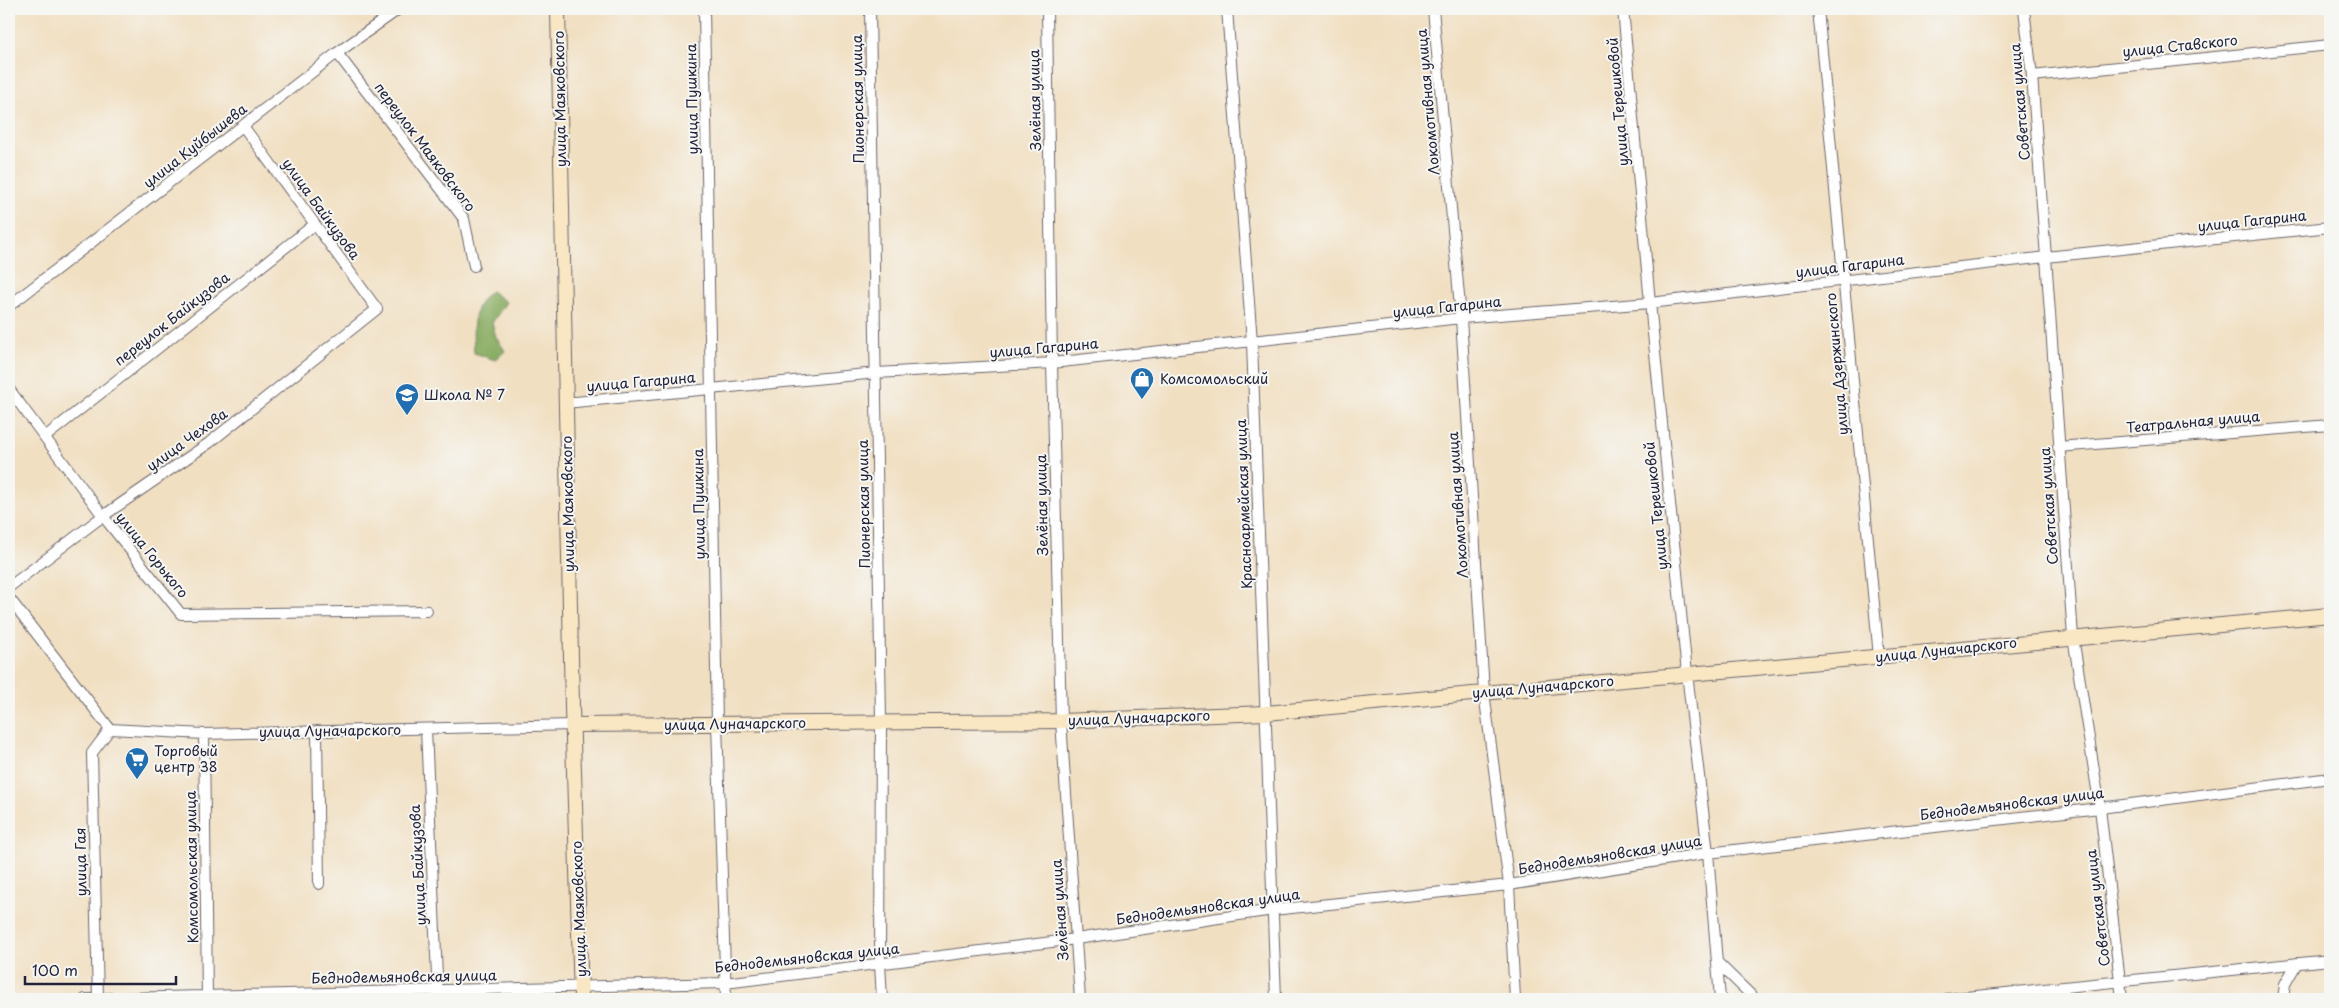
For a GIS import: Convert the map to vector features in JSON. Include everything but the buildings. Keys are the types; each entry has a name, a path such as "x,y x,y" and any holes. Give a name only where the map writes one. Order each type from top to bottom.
{"main road":[{"name":"улица Маяковского","path":"558,9 572,726 581,993"},
{"name":"улица Луначарского","path":"572,726 717,723 1061,721 1266,713 2330,615"}],"street":[{"name":"улица Куйбышева","path":"9,306 337,53 399,9"},
{"name":"улица Пушкина","path":"704,9 717,723 726,999"},
{"name":"Пионерская улица","path":"870,9 877,373 880,964 882,999"},
{"name":"Зелёная улица","path":"1047,9 1052,363 1061,721 1080,999"},
{"name":"Красноармейская улица","path":"1228,9 1252,342 1276,999"},
{"name":"Локомотивная улица","path":"1433,9 1461,318 1484,692 1509,886 1515,999"},
{"name":"улица Терешковой","path":"1624,9 1650,303 1687,673 1708,853 1720,999"},
{"name":"улица Дзержинского","path":"1818,9 1879,657"},
{"name":"Советская улица","path":"2024,9 2032,76 2073,638 2100,808 2122,999"},
{"name":"улица Ставского","path":"2032,76 2330,45"},
{"name":"переулок Маяковского","path":"337,53 464,219 474,266"},
{"name":"улица Байкузова","path":"243,126 377,309"},
{"name":"переулок Байкузова","path":"45,437 315,224"},
{"name":"улица Гагарина","path":"565,403 877,373 1052,363 1461,318 1650,303 2046,257 2330,227"},
{"name":"улица Чехова","path":"9,587 103,516 209,443 377,309"},
{"name":"улица Горького","path":"9,389 103,516 181,614 427,611"},
{"name":"Театральная улица","path":"2058,448 2330,425"},
{"path":"9,598 110,729"},
{"name":"улица Луначарского","path":"110,729 204,734 317,730 426,730 572,726"},
{"name":"улица Гая","path":"98,999 92,753 110,729"},
{"path":"317,730 319,884"},
{"name":"улица Байкузова","path":"426,730 438,995"},
{"name":"Комсомольская улица","path":"204,734 207,998"},
{"name":"Беднодемьяновская улица","path":"85,999 581,993 726,983 1076,939 1273,910 1509,886 1708,853 2100,808 2330,778"},
{"path":"1946,999 2330,960"},
{"path":"1716,962 1754,999"},
{"path":"2283,999 2285,984 2298,963"}],"green space":[{"path":"491,291 506,302 492,323 496,337 505,351 495,360 474,353 474,319 479,304"}],"place":[{"name":"Комсомольский","path":"1142,400"},
{"name":"Школа № 7","path":"407,416"},
{"name":"Торговый центр 38","path":"137,780"}]}
